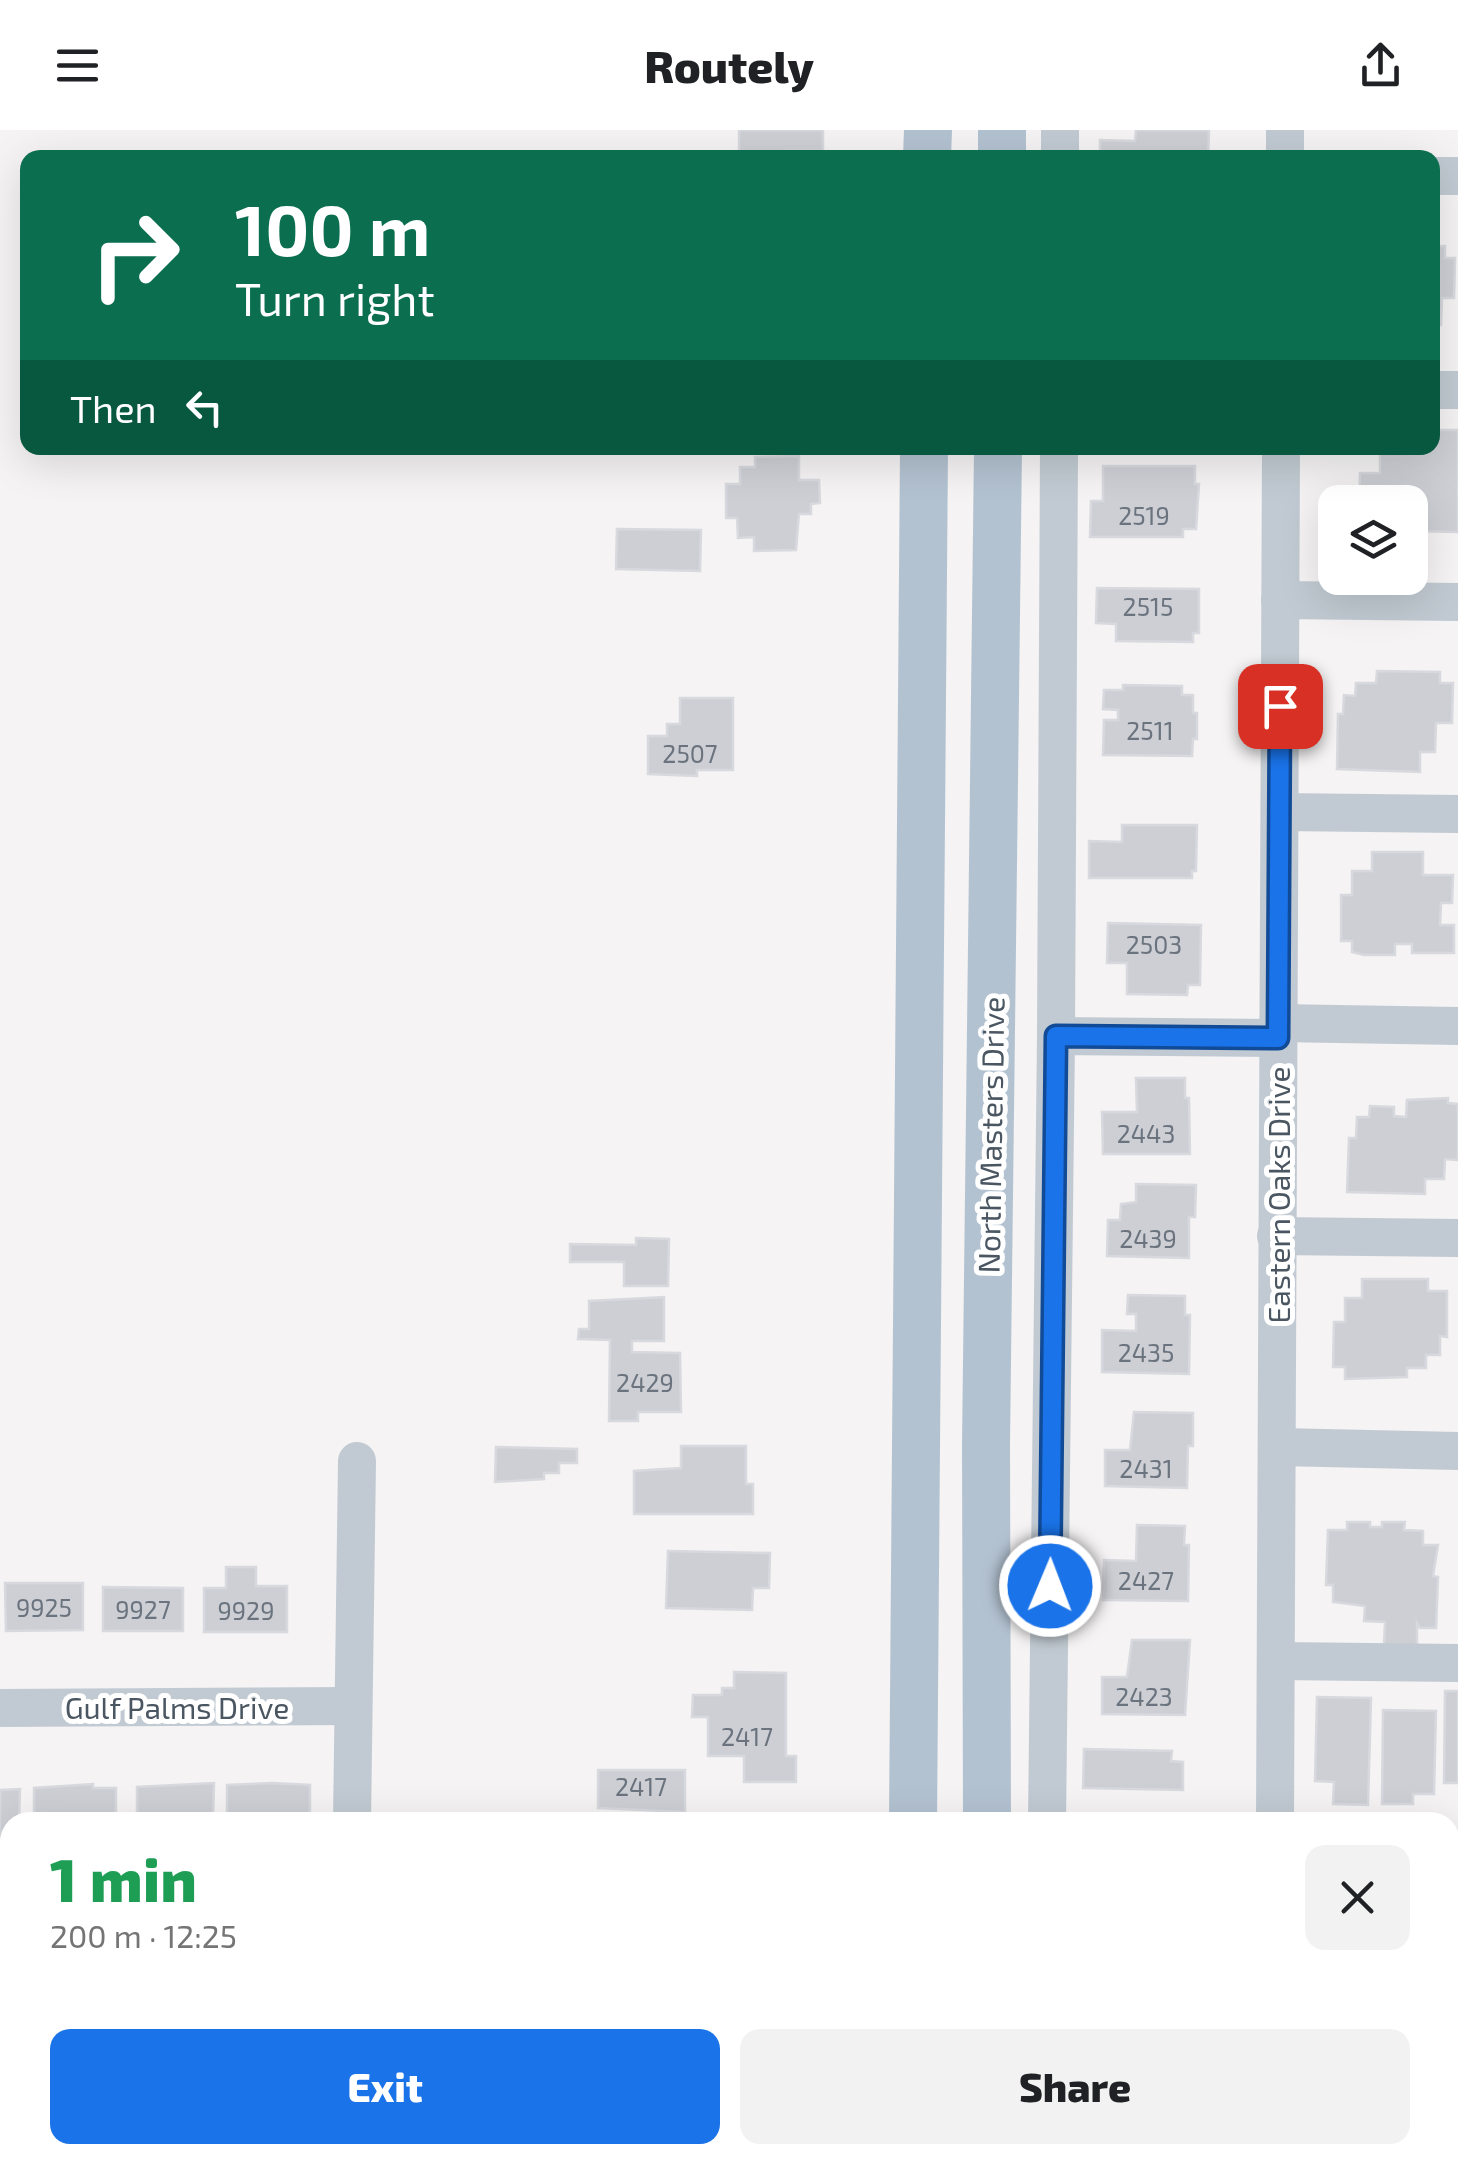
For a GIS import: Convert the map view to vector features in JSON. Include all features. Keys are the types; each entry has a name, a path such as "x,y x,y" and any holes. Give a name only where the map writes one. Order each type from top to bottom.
{"main road":[{"path":"913,1812 924,455"},
{"name":"North Masters Drive","path":"987,1812 986,1444 998,455"},
{"path":"921,714 995,716"},
{"path":"915,1442 986,1444"}],"street":[{"path":"1047,1812 1059,455"},
{"name":"Eastern Oaks Drive","path":"1275,1812 1280,455"},
{"path":"1280,600 1458,602"},
{"path":"1280,812 1458,814"},
{"path":"1056,1036 1458,1026"},
{"path":"1276,1236 1458,1238"},
{"path":"1279,1447 1458,1450"},
{"path":"352,1812 357,1461"},
{"path":"1277,1660 1458,1663"},
{"name":"Gulf Palms Drive","path":"0,1708 354,1706"}],"building":[{"path":"739,130 823,130 823,150 739,150"},
{"path":"1136,130 1209,130 1208,150 1100,150 1100,140 1135,141"},
{"path":"1440,246 1445,246 1445,258 1455,258 1454,298 1442,298 1441,325"},
{"path":"1440,430 1458,430 1458,532 1428,531 1428,485 1360,485 1360,473 1380,473 1380,455 1440,455"},
{"path":"799,456 799,480 819,480 820,503 811,504 811,514 799,514 796,550 754,551 754,537 738,538 737,518 726,518 726,484 740,484 740,467 755,467 755,457"},
{"path":"1103,466 1195,466 1195,484 1199,484 1196,529 1183,529 1183,537 1090,537 1091,501 1103,501"},
{"path":"617,529 701,530 700,571 616,569"},
{"path":"1097,588 1199,589 1199,633 1193,633 1193,642 1116,641 1116,624 1096,623"},
{"path":"1377,671 1440,672 1440,683 1453,683 1452,723 1436,723 1435,752 1420,752 1420,772 1337,769 1338,714 1343,714 1344,695 1355,696 1356,683 1376,683"},
{"path":"1123,685 1182,686 1182,695 1193,695 1197,739 1193,739 1192,756 1103,755 1104,720 1118,720 1118,710 1103,709 1104,690 1123,690"},
{"path":"680,698 733,698 733,770 697,770 697,776 648,774 648,736 667,736 667,724 680,724"},
{"path":"1122,825 1197,825 1196,871 1192,871 1192,878 1089,878 1089,841 1122,842"},
{"path":"1372,852 1423,852 1423,875 1453,875 1452,903 1441,903 1440,925 1454,925 1454,953 1412,953 1412,944 1395,944 1395,955 1364,955 1352,952 1352,941 1341,941 1341,895 1352,895 1352,871 1372,871"},
{"path":"1108,923 1201,925 1200,985 1188,985 1187,995 1127,994 1127,963 1107,963"},
{"path":"1136,1078 1185,1078 1190,1154 1103,1154 1102,1112 1137,1112"},
{"path":"1448,1098 1448,1103 1458,1104 1458,1160 1445,1159 1444,1179 1425,1179 1425,1194 1347,1192 1349,1138 1356,1138 1357,1117 1369,1117 1370,1106 1394,1107 1394,1116 1406,1117 1407,1100"},
{"path":"1136,1184 1196,1185 1195,1217 1189,1217 1189,1258 1107,1256 1108,1220 1120,1220 1121,1204 1136,1202"},
{"path":"636,1238 669,1239 668,1286 624,1286 624,1262 570,1262 570,1244 636,1245"},
{"path":"1362,1279 1428,1279 1428,1291 1447,1291 1447,1337 1440,1336 1440,1355 1426,1355 1426,1368 1407,1368 1407,1377 1345,1379 1345,1367 1333,1367 1334,1322 1345,1322 1345,1298 1362,1298"},
{"path":"1128,1295 1185,1296 1185,1315 1190,1315 1189,1374 1102,1372 1102,1330 1136,1331 1136,1314 1127,1314"},
{"path":"664,1297 664,1341 632,1341 632,1352 680,1353 681,1412 638,1412 638,1421 609,1421 610,1340 578,1339 579,1329 589,1329 589,1301"},
{"path":"1134,1412 1193,1413 1187,1488 1105,1486 1105,1450 1130,1450"},
{"path":"681,1446 746,1446 746,1484 753,1484 753,1514 634,1514 634,1471 681,1468"},
{"path":"496,1447 577,1449 577,1463 559,1463 559,1473 544,1473 544,1479 495,1482"},
{"path":"1347,1522 1370,1522 1370,1527 1382,1527 1382,1522 1405,1522 1404,1530 1423,1531 1423,1545 1438,1545 1433,1576 1438,1577 1436,1628 1420,1628 1417,1623 1417,1647 1384,1646 1385,1622 1364,1621 1365,1606 1333,1602 1333,1585 1326,1585 1328,1530 1347,1530"},
{"path":"1137,1525 1185,1526 1184,1545 1189,1545 1188,1601 1103,1600 1104,1560 1136,1561"},
{"path":"668,1551 770,1553 769,1588 753,1588 752,1610 666,1608"},
{"path":"226,1567 256,1567 256,1586 287,1586 287,1632 204,1632 204,1588 226,1588"},
{"path":"5,1583 83,1583 83,1630 6,1631"},
{"path":"103,1587 183,1588 183,1631 103,1631"},
{"path":"1132,1640 1190,1640 1185,1715 1102,1714 1102,1677 1127,1677"},
{"path":"734,1672 786,1673 786,1756 796,1756 796,1782 744,1782 744,1756 708,1756 708,1717 692,1717 693,1695 722,1695 722,1688 734,1688"},
{"path":"1445,1691 1458,1691 1458,1783 1444,1783"},
{"path":"1317,1697 1371,1698 1368,1805 1333,1804 1334,1782 1315,1781"},
{"path":"1383,1710 1436,1711 1434,1794 1413,1794 1413,1804 1382,1804"},
{"path":"1084,1749 1172,1751 1171,1761 1183,1762 1183,1790 1083,1788"},
{"path":"598,1770 685,1770 685,1812 598,1808"},
{"path":"214,1783 213,1812 137,1812 137,1787"},
{"path":"93,1784 93,1788 116,1788 116,1812 34,1812 34,1788"},
{"path":"227,1785 310,1785 310,1812 227,1812"},
{"path":"20,1789 19,1812 0,1812 0,1790"}],"route":[{"path":"1050,1586 1056,1036 1278,1038 1280,706"}]}
